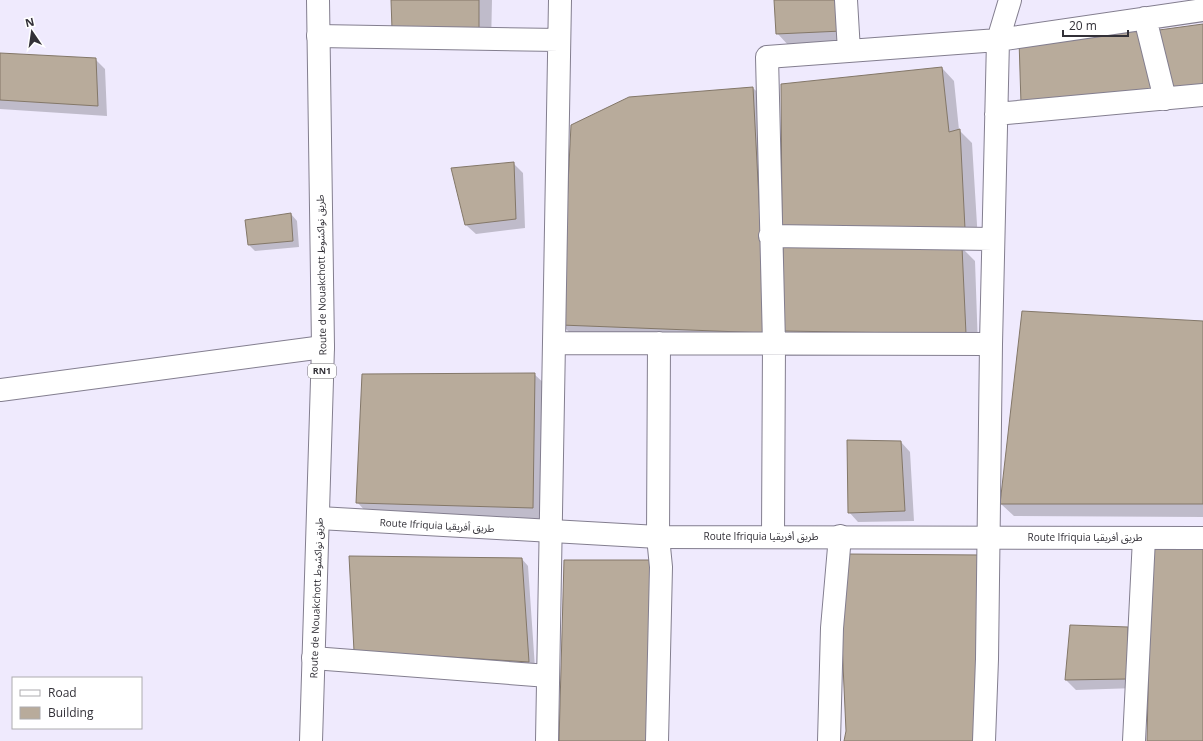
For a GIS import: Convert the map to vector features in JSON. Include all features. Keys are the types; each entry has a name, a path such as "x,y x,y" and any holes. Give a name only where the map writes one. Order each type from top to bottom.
{"main road":[{"name":"Route de Nouakchott طريق نواكشوط","path":"311,741 319,518 323,347 318,0"},
{"path":"547,741 560,0"},
{"path":"846,0 849,51"},
{"path":"984,741 998,40 1010,0"},
{"path":"773,536 774,344 770,236 767,56 998,40 1203,10"},
{"path":"1145,18 1165,99"},
{"path":"318,36 559,40"},
{"path":"996,114 1203,95"},
{"path":"770,236 993,239"},
{"path":"554,343 991,344"},
{"path":"658,741 661,567 658,537 659,343"},
{"path":"0,390 323,347"},
{"name":"Route Ifriquia طريق أفريقيا","path":"319,518 658,537 989,536 1203,538"},
{"path":"829,741 832,628 840,536"},
{"path":"1134,741 1144,538"},
{"path":"313,658 548,676"}],"building":[{"path":"391,0 479,0 479,33 392,29"},
{"path":"774,0 840,0 842,31 776,34"},
{"path":"1143,23 1155,91 1021,104 1019,40"},
{"path":"1203,24 1203,84 1172,89 1159,30"},
{"path":"0,53 96,58 98,106 0,100"},
{"path":"942,67 949,132 960,129 965,229 782,228 781,84"},
{"path":"753,87 766,333 561,325 571,125 629,97"},
{"path":"514,162 516,219 465,225 451,168"},
{"path":"291,213 293,241 248,245 245,220"},
{"path":"783,245 962,247 966,334 783,331"},
{"path":"1022,311 1203,321 1203,504 1000,504"},
{"path":"535,373 533,508 356,503 362,374"},
{"path":"847,440 901,441 905,511 848,513"},
{"path":"1151,549 1203,549 1203,741 1147,741"},
{"path":"847,554 981,555 974,741 844,741 846,731 841,621"},
{"path":"349,556 522,558 529,662 354,651"},
{"path":"564,560 653,560 653,741 559,741"},
{"path":"1070,625 1128,627 1127,679 1065,680"}]}
